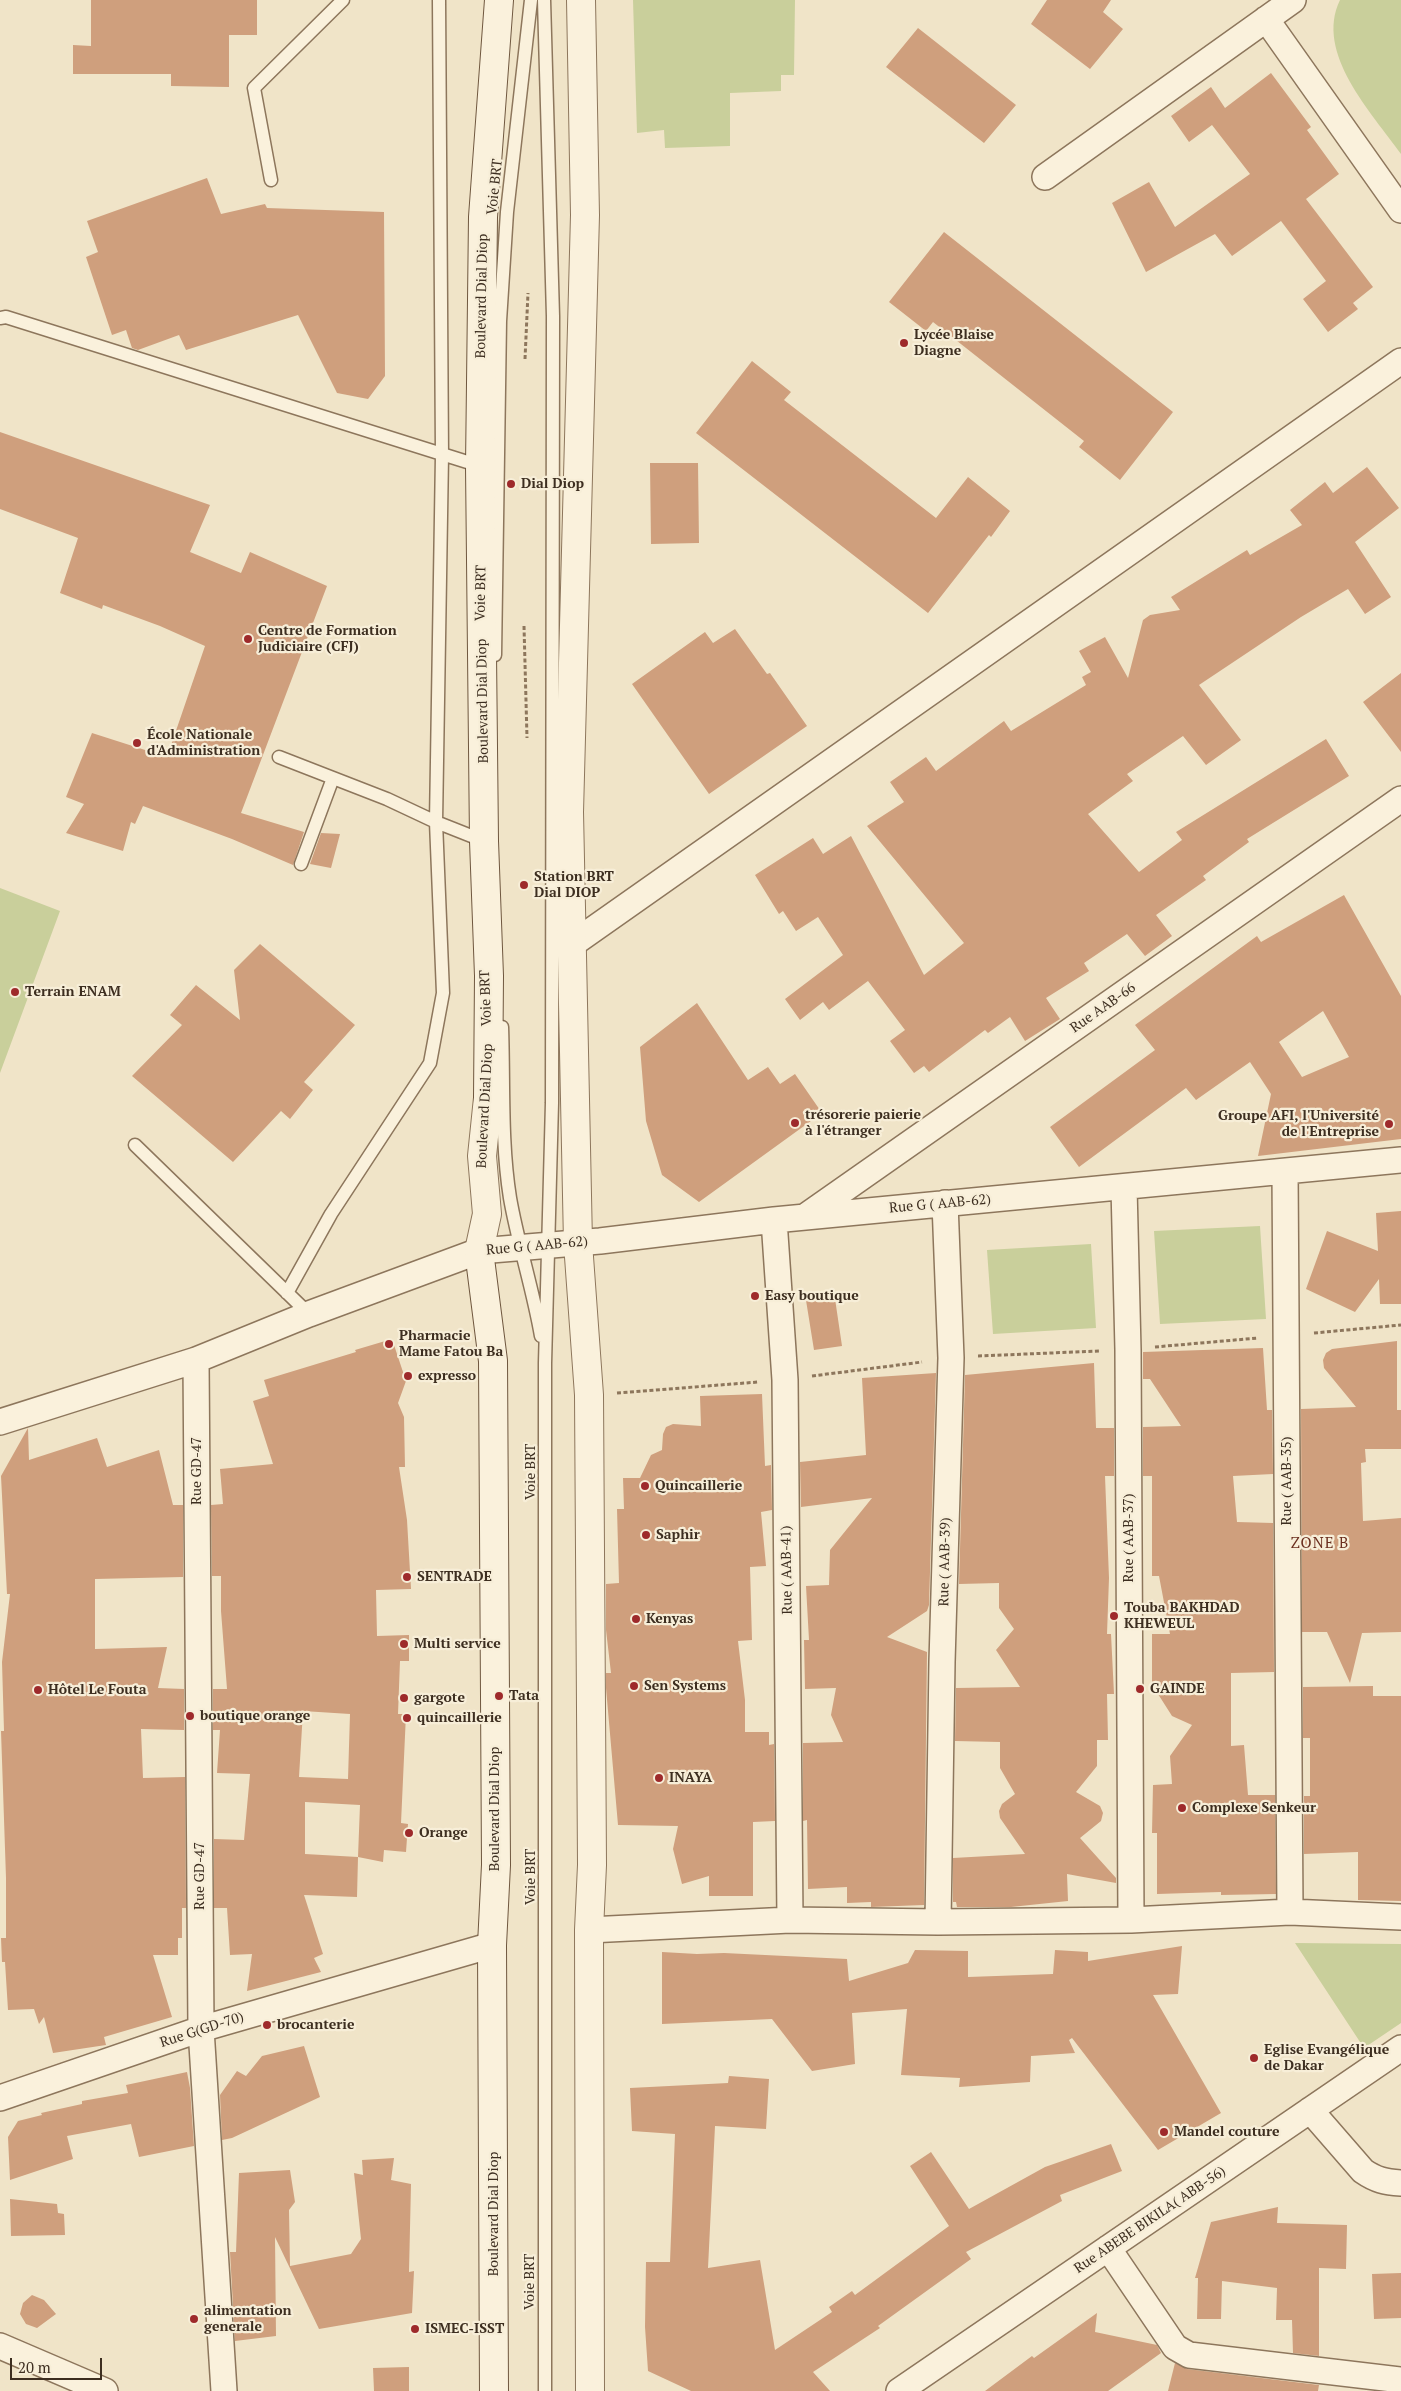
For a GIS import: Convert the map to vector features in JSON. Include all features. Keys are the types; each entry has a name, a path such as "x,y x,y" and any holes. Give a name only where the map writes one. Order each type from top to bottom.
{"street":[{"name":"Boulevard Dial Diop","path":"494,2391 492,1945 496,1865 493,1361 479,1251 487,1214 482,1156 488,1098 489,976 484,841 480,466 483,217 499,0"},
{"path":"582,0 585,215 569,812 578,1243 589,1395 592,1865 589,1930 590,2391"},
{"path":"1045,177 1292,0"},
{"path":"1266,19 1401,210"},
{"path":"572,945 1401,361"},
{"name":"Rue AAB-66","path":"804,1217 1401,799"},
{"name":"Rue G ( AAB-62)","path":"0,1422 196,1360 309,1314 479,1251 578,1243 774,1220 945,1203 1401,1160"},
{"name":"Rue ( AAB-35)","path":"1285,1171 1290,1912"},
{"name":"Rue ( AAB-37)","path":"1124,1186 1128,1350 1131,1920"},
{"name":"Rue ( AAB-39)","path":"938,1922 942,1672 951,1358 945,1203"},
{"name":"Rue ( AAB-41)","path":"774,1220 785,1380 790,1920"},
{"name":"Rue GD-47","path":"196,1360 201,2029 224,2391"},
{"path":"589,1930 790,1920 938,1922 1131,1920 1290,1912 1401,1917"},
{"name":"Rue G(GD-70)","path":"0,2098 201,2029 492,1945"},
{"name":"Rue ABEBE BIKILA( ABB-56)","path":"899,2391 1401,2048"},
{"path":"1310,2110 1363,2171 1374,2179 1401,2183"},
{"path":"1108,2248 1175,2347 1189,2355 1401,2380"},
{"path":"0,2346 105,2391"}],"lane":[{"path":"271,180 254,88 343,0"},
{"path":"287,1293 332,1214 430,1063 443,993 436,822 442,455 439,0"},
{"name":"Voie BRT","path":"531,0 507,212 500,320 493,791 505,1158 510,1199 533,1293 545,1363"},
{"name":"Voie BRT","path":"544,0 553,316 552,1093 545,1363 545,2391"},
{"path":"0,318 6,317 480,466"},
{"path":"279,757 387,799 436,822 484,841"},
{"path":"301,864 333,778"},
{"path":"135,1145 309,1314"}],"path":[{"path":"524,626 527,738"},
{"path":"951,1358 1128,1350 1401,1325"}],"green space":[{"path":"633,0 795,0 794,75 781,75 781,91 730,93 730,146 665,148 664,130 637,133"},
{"path":"1340,0 1401,0 1401,154 1362,101 1340,61 1334,41 1334,20"},
{"name":"Terrain ENAM","path":"0,888 60,911 0,1073"},
{"path":"1260,1226 1266,1319 1160,1324 1154,1231"},
{"path":"1091,1244 1096,1328 993,1334 987,1250"},
{"path":"1295,1943 1401,1944 1401,2023 1364,2048"}],"building":[{"path":"91,0 257,0 257,35 229,35 229,87 171,86 171,74 73,74 73,45 91,46"},
{"path":"1047,0 1111,0 1103,12 1123,29 1090,69 1031,24"},
{"path":"918,28 1016,105 984,143 886,67"},
{"path":"1271,73 1311,127 1307,130 1339,174 1306,199 1373,287 1353,303 1358,309 1328,332 1303,299 1326,281 1281,221 1232,256 1215,234 1146,272 1112,203 1149,182 1175,227 1250,174 1212,125 1189,142 1171,116 1211,87 1225,108"},
{"path":"207,178 221,214 265,204 267,208 384,212 385,376 368,399 337,393 298,315 186,350 179,335 138,350 132,348 126,330 112,335 86,257 98,252 87,221"},
{"path":"944,232 1173,412 1120,480 1079,447 1084,441 933,322 926,331 889,302"},
{"path":"752,361 791,392 784,400 936,518 968,477 1010,511 928,613 696,433"},
{"name":"Centre de Formation Judiciaire (CFJ)","path":"0,432 210,505 190,552 241,573 250,552 327,586 241,813 304,832 293,865 232,839 143,806 135,824 131,822 123,851 66,833 84,804 66,797 92,733 167,757 205,646 160,626 103,605 102,609 60,593 78,538 0,509"},
{"path":"650,463 698,463 699,543 651,544"},
{"path":"1367,467 1399,508 1355,542 1391,597 1365,614 1348,589 1301,617 1199,685 1241,740 1206,765 1183,736 1127,774 1133,781 1088,814 1139,872 1182,840 1176,832 1326,739 1349,776 1247,839 1249,842 1203,876 1206,880 1156,915 1172,936 1145,956 1127,934 1084,963 1089,971 1046,998 1060,1019 1025,1041 1010,1017 988,1033 985,1030 929,1072 924,1066 914,1073 890,1041 905,1030 868,981 829,1010 823,1002 800,1020 785,999 843,955 818,917 796,931 783,911 779,914 755,875 813,838 823,854 851,836 924,975 964,943 867,826 904,802 890,782 926,757 936,771 1004,721 1011,731 1086,685 1082,677 1091,672 1079,651 1105,637 1128,678 1143,620 1150,615 1180,610 1171,597 1247,550 1250,555 1302,525 1290,510 1325,482 1333,493"},
{"path":"735,629 767,674 770,673 807,726 709,794 632,684 705,632 713,643"},
{"path":"1401,673 1401,752 1363,702"},
{"path":"321,833 340,834 331,868 310,864"},
{"path":"1344,895 1401,996 1401,1139 1258,1156 1271,1094 1250,1062 1196,1100 1186,1088 1079,1167 1050,1127 1155,1050 1135,1025 1257,936 1261,942","holes":["1323,1011 1349,1057 1302,1077 1279,1042"]},
{"path":"260,944 355,1025 304,1082 313,1090 290,1119 281,1111 233,1162 132,1076 182,1025 170,1015 196,985 240,1020 234,970"},
{"path":"697,1003 748,1080 768,1067 780,1084 795,1074 822,1113 699,1202 662,1175 646,1121 640,1047"},
{"path":"1401,1211 1401,1304 1380,1304 1379,1279 1355,1312 1306,1289 1327,1231 1378,1251 1376,1213"},
{"path":"834,1292 842,1346 814,1350 805,1294"},
{"path":"392,1339 406,1381 398,1403 404,1417 405,1467 399,1467 407,1520 411,1589 376,1590 377,1636 409,1635 409,1661 400,1661 398,1714 406,1714 401,1823 408,1824 406,1852 384,1850 383,1862 358,1857 357,1897 304,1895 323,1954 314,1958 321,1972 247,1991 252,1954 230,1955 227,1908 214,1908 214,1839 244,1840 250,1774 217,1773 220,1730 213,1730 213,1689 227,1689 221,1611 221,1576 212,1576 211,1505 223,1504 220,1469 273,1464 253,1401 269,1396 264,1380 356,1352 355,1350","holes":["303,1711 350,1714 348,1779 299,1777","305,1802 360,1805 358,1857 305,1854"]},
{"path":"1397,1341 1397,1410 1401,1410 1401,1449 1365,1449 1366,1462 1361,1463 1363,1521 1401,1518 1401,1632 1362,1633 1350,1683 1327,1632 1302,1632 1301,1409 1356,1407 1324,1368 1323,1360 1326,1353 1332,1349"},
{"path":"1263,1348 1267,1410 1272,1410 1273,1474 1233,1476 1237,1522 1273,1523 1274,1672 1231,1673 1231,1746 1244,1745 1248,1795 1275,1795 1276,1894 1221,1895 1221,1892 1157,1894 1157,1833 1152,1833 1153,1785 1172,1784 1170,1756 1192,1725 1172,1716 1158,1694 1152,1694 1152,1634 1170,1634 1159,1576 1152,1576 1152,1476 1143,1476 1143,1427 1181,1426 1150,1379 1143,1379 1143,1352"},
{"path":"1094,1363 1096,1428 1114,1428 1114,1476 1105,1476 1109,1578 1107,1634 1111,1634 1114,1694 1107,1694 1108,1740 1097,1740 1097,1766 1076,1792 1100,1806 1103,1813 1101,1821 1080,1838 1116,1878 1116,1883 1067,1874 1068,1901 1011,1907 957,1907 956,1902 953,1902 953,1858 1025,1854 1000,1818 999,1811 1002,1804 1015,1794 1000,1768 1000,1742 955,1741 956,1688 1020,1687 996,1650 1014,1629 999,1608 999,1583 959,1584 965,1375"},
{"path":"936,1373 929,1605 927,1611 887,1637 927,1652 924,1905 871,1907 871,1902 847,1903 847,1887 808,1889 807,1820 803,1821 803,1743 843,1742 831,1715 836,1688 805,1689 804,1640 809,1640 806,1586 829,1585 830,1550 872,1498 801,1507 800,1462 866,1455 862,1378"},
{"path":"762,1394 765,1466 771,1465 772,1510 761,1512 766,1566 750,1567 752,1640 738,1641 745,1700 745,1732 769,1732 769,1745 774,1744 775,1821 753,1822 753,1896 709,1896 709,1876 682,1884 673,1849 678,1826 618,1825 606,1688 606,1673 611,1673 606,1630 606,1584 619,1583 617,1509 624,1509 623,1478 640,1478 651,1455 662,1450 663,1434 666,1427 673,1424 701,1426 700,1396"},
{"path":"28,1428 29,1460 97,1438 107,1467 159,1450 173,1505 183,1505 183,1577 95,1579 95,1649 167,1647 158,1688 184,1689 184,1730 141,1729 143,1778 185,1777 186,1908 182,1908 182,1938 178,1938 178,1955 153,1955 172,2017 104,2037 106,2045 53,2053 44,2017 39,2024 34,2009 8,2010 5,1962 2,1962 1,1938 6,1938 1,1731 4,1731 2,1662 10,1594 7,1594 1,1476"},
{"path":"1373,1686 1373,1696 1401,1696 1401,1901 1358,1900 1358,1852 1304,1854 1304,1796 1310,1796 1310,1738 1303,1738 1303,1687"},
{"path":"1182,1946 1178,1994 1153,1995 1221,2113 1158,2150 1072,2038 1069,2040 1075,2053 1031,2056 1030,2082 959,2087 960,2078 901,2075 907,2009 852,2013 855,2064 812,2071 772,2019 662,2024 662,1952 847,1959 849,1981 908,1963 915,1950 968,1951 968,1977 1053,1974 1055,1950 1088,1952 1088,1961"},
{"path":"304,2046 320,2097 232,2138 222,2140 220,2095 237,2071 246,2076 262,2056"},
{"path":"187,2072 194,2146 139,2157 131,2124 67,2136 73,2159 10,2180 8,2137 18,2121 42,2115 41,2113 82,2104 82,2101 128,2093 126,2085"},
{"path":"729,2076 769,2079 766,2129 715,2126 708,2268 760,2260 775,2350 832,2312 829,2307 852,2291 855,2295 949,2226 910,2166 931,2152 969,2209 1045,2167 1111,2144 1122,2171 1060,2195 1062,2201 966,2252 971,2259 878,2326 880,2328 813,2372 830,2391 691,2391 648,2371 645,2327 646,2262 670,2262 675,2134 632,2131 630,2088 728,2083"},
{"path":"394,2158 391,2180 411,2184 409,2272 414,2271 412,2313 319,2329 275,2237 276,2336 235,2341 230,2252 236,2252 239,2173 290,2170 295,2202 289,2210 290,2266 351,2254 361,2239 354,2173 363,2175 362,2160"},
{"path":"10,2199 57,2204 58,2213 64,2214 65,2235 11,2236"},
{"path":"1278,2207 1277,2223 1347,2225 1346,2269 1319,2268 1319,2356 1293,2353 1292,2320 1276,2320 1277,2288 1222,2281 1221,2319 1197,2319 1198,2278 1195,2278 1211,2222"},
{"path":"1401,2273 1401,2318 1374,2319 1372,2274"},
{"path":"32,2295 44,2300 56,2314 37,2328 26,2324 20,2314 23,2303"},
{"path":"1097,2313 1095,2332 1157,2345 1161,2353 1108,2391 985,2391 1032,2356 1034,2358"},
{"path":"1175,2363 1187,2369 1319,2385 1318,2391 1168,2391"},
{"path":"409,2367 409,2391 374,2391 373,2368"}],"place":[{"name":"Lycée Blaise Diagne","path":"904,343"},
{"name":"Dial Diop","path":"511,484"},
{"name":"Centre de Formation Judiciaire (CFJ)","path":"248,639"},
{"name":"École Nationale d'Administration","path":"137,743"},
{"name":"Station BRT Dial DIOP","path":"524,885"},
{"name":"Terrain ENAM","path":"15,992"},
{"name":"trésorerie paierie à l'étranger","path":"795,1123"},
{"name":"Groupe AFI, l'Université de l'Entreprise","path":"1389,1124"},
{"name":"Easy boutique","path":"755,1296"},
{"name":"Pharmacie Mame Fatou Ba","path":"389,1344"},
{"name":"expresso","path":"408,1376"},
{"name":"Quincaillerie","path":"645,1486"},
{"name":"Saphir","path":"646,1535"},
{"name":"SENTRADE","path":"407,1577"},
{"name":"Touba BAKHDAD KHEWEUL","path":"1114,1616"},
{"name":"Kenyas","path":"636,1619"},
{"name":"Multi service","path":"404,1644"},
{"name":"Sen Systems","path":"634,1686"},
{"name":"GAINDE","path":"1140,1689"},
{"name":"Hôtel Le Fouta","path":"38,1690"},
{"name":"Tata","path":"499,1696"},
{"name":"gargote","path":"404,1698"},
{"name":"boutique orange","path":"190,1716"},
{"name":"quincaillerie","path":"407,1718"},
{"name":"INAYA","path":"659,1778"},
{"name":"Complexe Senkeur","path":"1182,1808"},
{"name":"Orange","path":"409,1833"},
{"name":"brocanterie","path":"267,2025"},
{"name":"Eglise Evangélique de Dakar","path":"1254,2058"},
{"name":"Mandel couture","path":"1164,2132"},
{"name":"alimentation generale","path":"194,2319"},
{"name":"ISMEC-ISST","path":"415,2329"}],"district":[{"name":"ZONE B","path":"1320,1544"}]}
